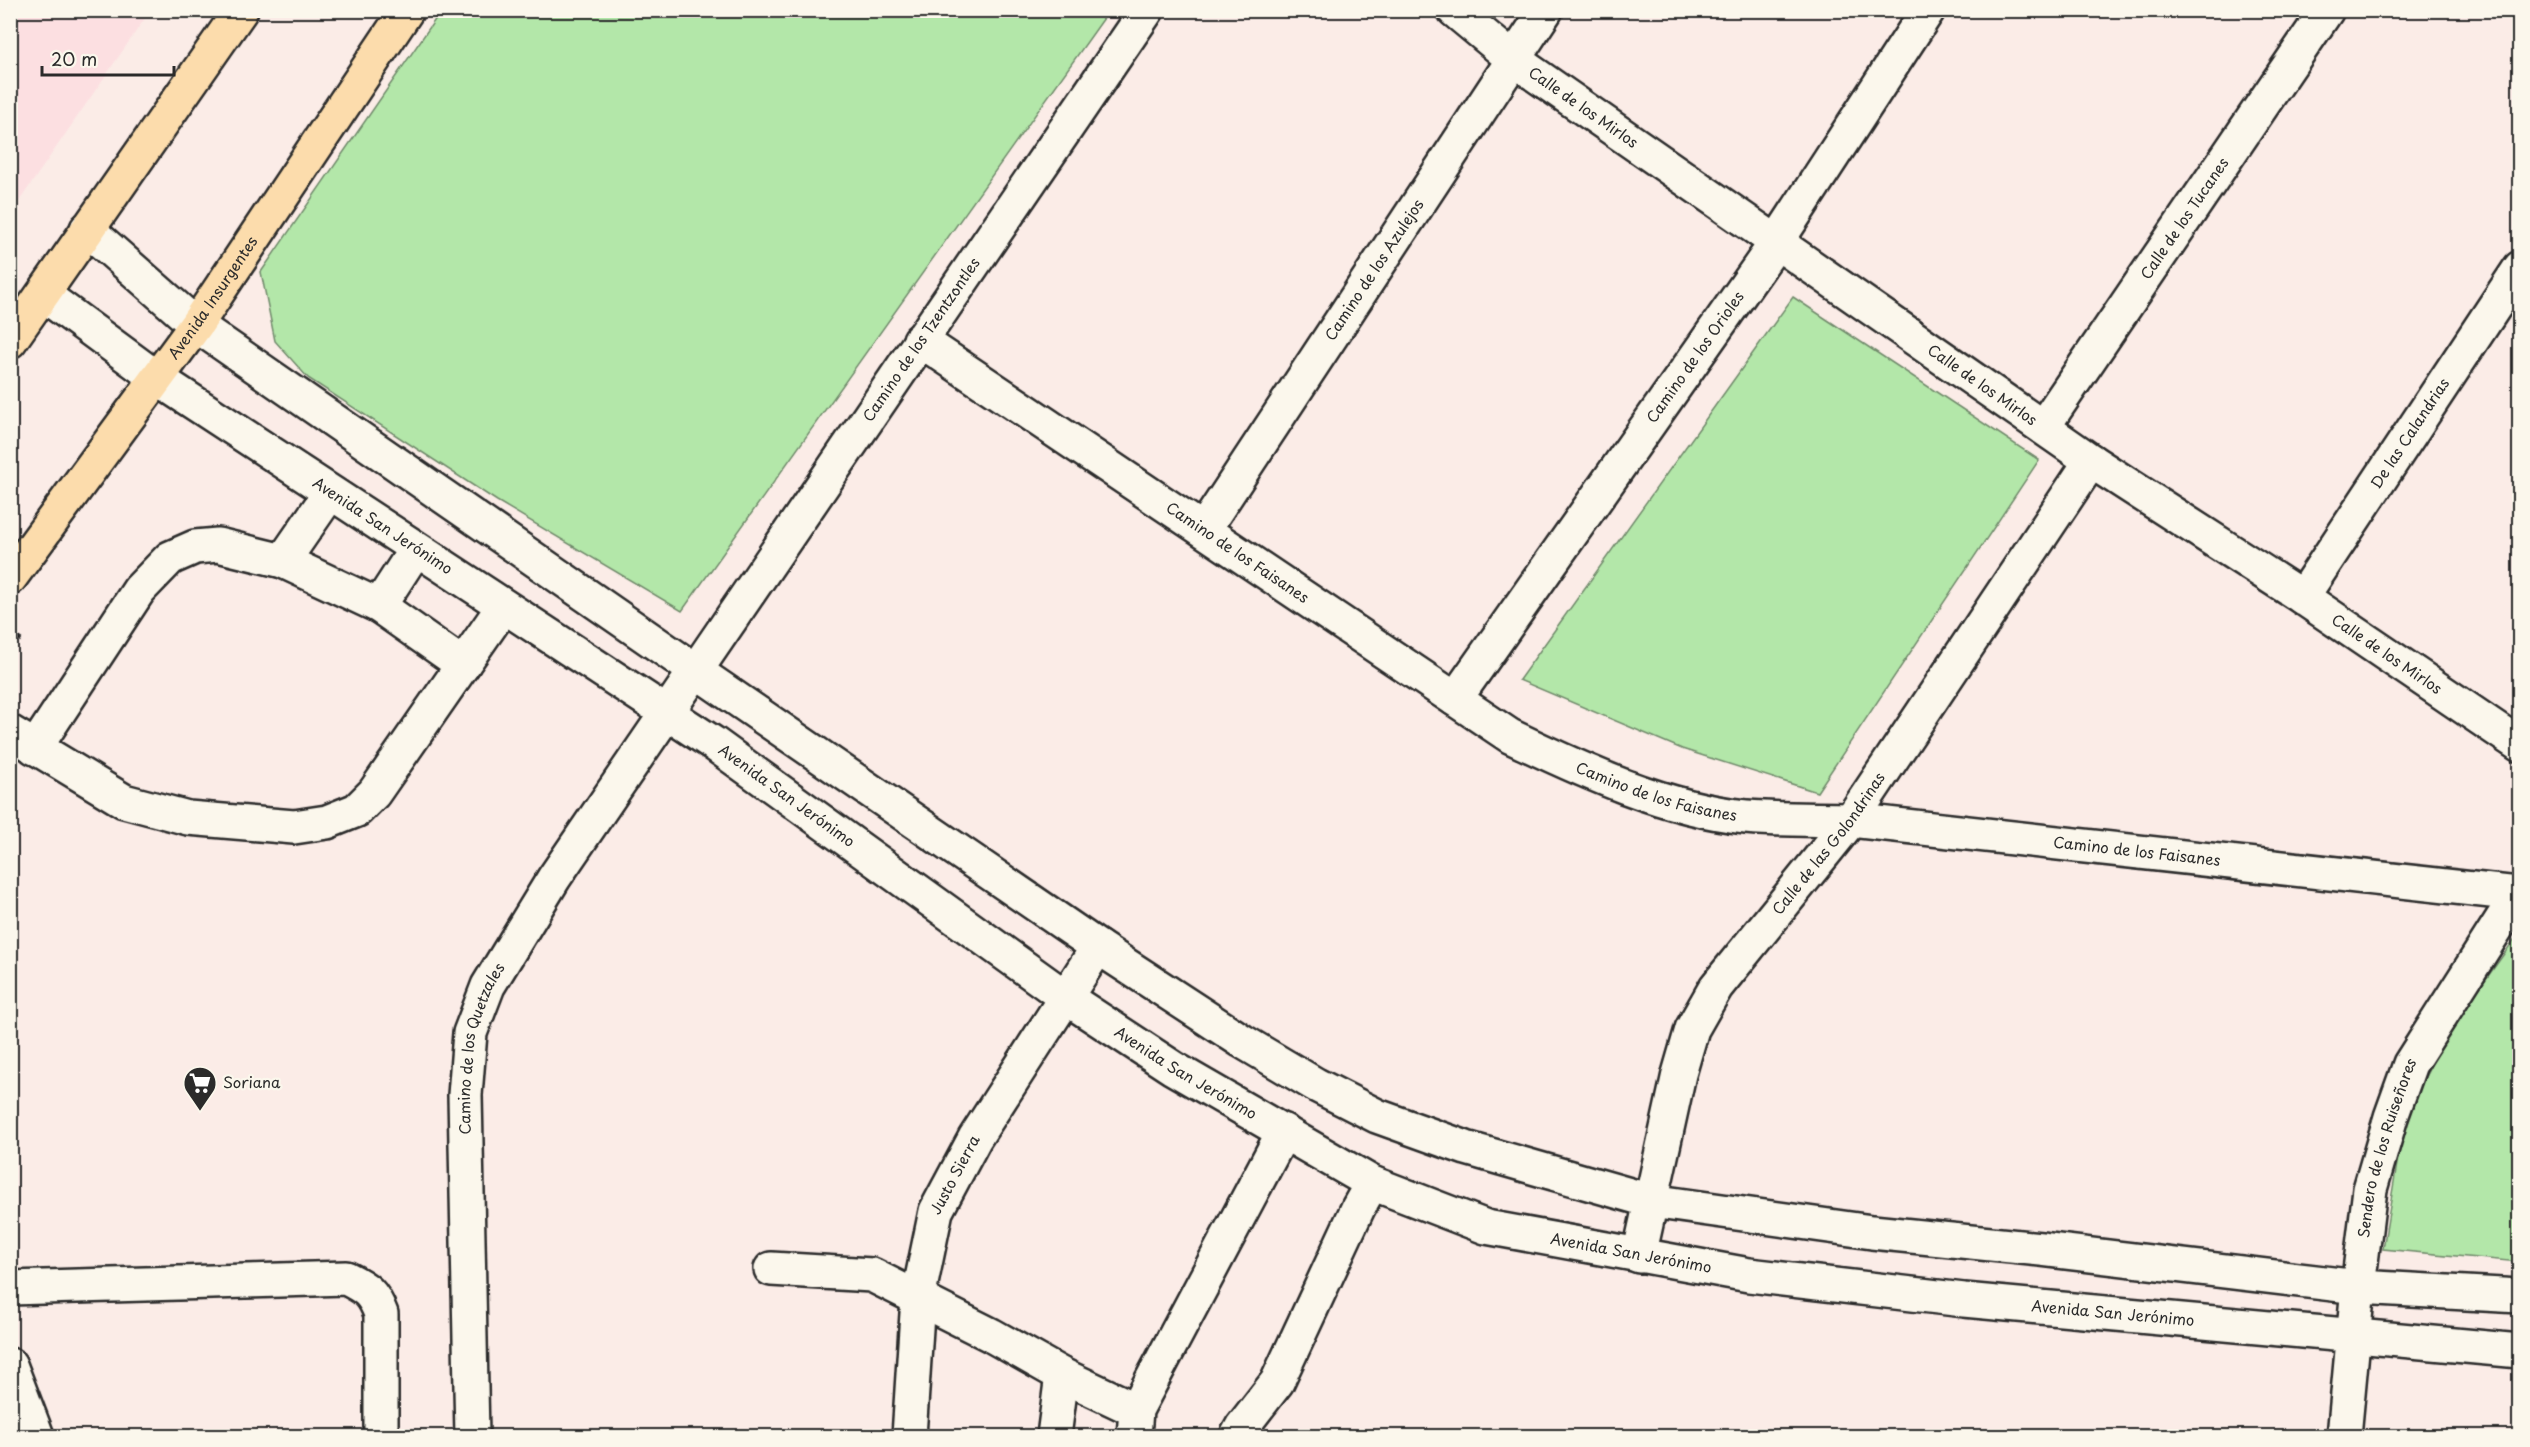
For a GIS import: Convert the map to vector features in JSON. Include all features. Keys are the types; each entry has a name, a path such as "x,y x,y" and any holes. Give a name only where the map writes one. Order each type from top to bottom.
{"main road":[{"path":"10,341 241,10"},
{"name":"Avenida Insurgentes","path":"10,578 196,325 407,10"}],"street":[{"name":"Camino de los Tzentzontles","path":"668,714 920,340 1147,10"},
{"name":"Calle de los Mirlos","path":"1454,10 1513,59 2043,428 2302,597 2520,745"},
{"name":"Camino de los Azulejos","path":"1204,529 1546,10"},
{"name":"Camino de los Orioles","path":"1455,699 1776,243 1928,10"},
{"name":"Calle de los Tucanes","path":"2043,428 2327,10"},
{"path":"87,229 196,325 1098,947 1242,1041 1317,1085 1377,1116 1466,1148 1651,1201 1872,1232 2041,1249 2358,1287 2520,1296"},
{"name":"De las Calandrias","path":"2302,597 2520,268"},
{"name":"Avenida San Jerónimo","path":"44,295 158,379 713,743 1065,997 1173,1068 1372,1183 1486,1227 1749,1275 1965,1300 2520,1351"},
{"name":"Camino de los Faisanes","path":"920,340 1510,736 1556,758 1668,801 1745,817 1851,820 2519,892"},
{"name":"Calle de las Golondrinas","path":"1639,1256 1678,1074 1692,1029 1716,987 1851,820 2091,461"},
{"path":"283,561 330,493"},
{"path":"463,665 379,606 283,561 218,545 195,547 170,558 139,590 23,740 124,801 188,818 294,827 327,822 357,810 374,794 463,665 503,607"},
{"path":"379,606 416,549"},
{"name":"Camino de los Quetzales","path":"472,1437 465,1095 470,1033 488,986 548,888 668,714"},
{"name":"Sendero de los Ruiseñores","path":"2344,1437 2370,1189 2391,1117 2410,1064 2519,892"},
{"name":"Justo Sierra","path":"909,1437 918,1298 936,1211 975,1138 1098,947"},
{"path":"771,1269 872,1275 1062,1375 1135,1423 1284,1131"},
{"path":"1237,1437 1242,1426 1277,1382 1358,1208 1372,1183"},
{"path":"10,1288 346,1278 366,1288 376,1299 381,1314 381,1437"},
{"path":"10,1365 37,1437"},
{"path":"1054,1437 1062,1375"}],"path":[{"path":"10,633 22,641"}],"shaded area":[{"path":"10,11 150,11 11,213"}],"green space":[{"path":"441,11 1109,11 682,611 497,501 308,378 275,341 261,272"},
{"path":"1793,297 2039,460 1817,792 1682,749 1519,680"},
{"path":"2519,933 2519,1262 2383,1249 2404,1121 2445,1036"}],"place":[{"name":"Soriana","path":"200,1112"}]}
